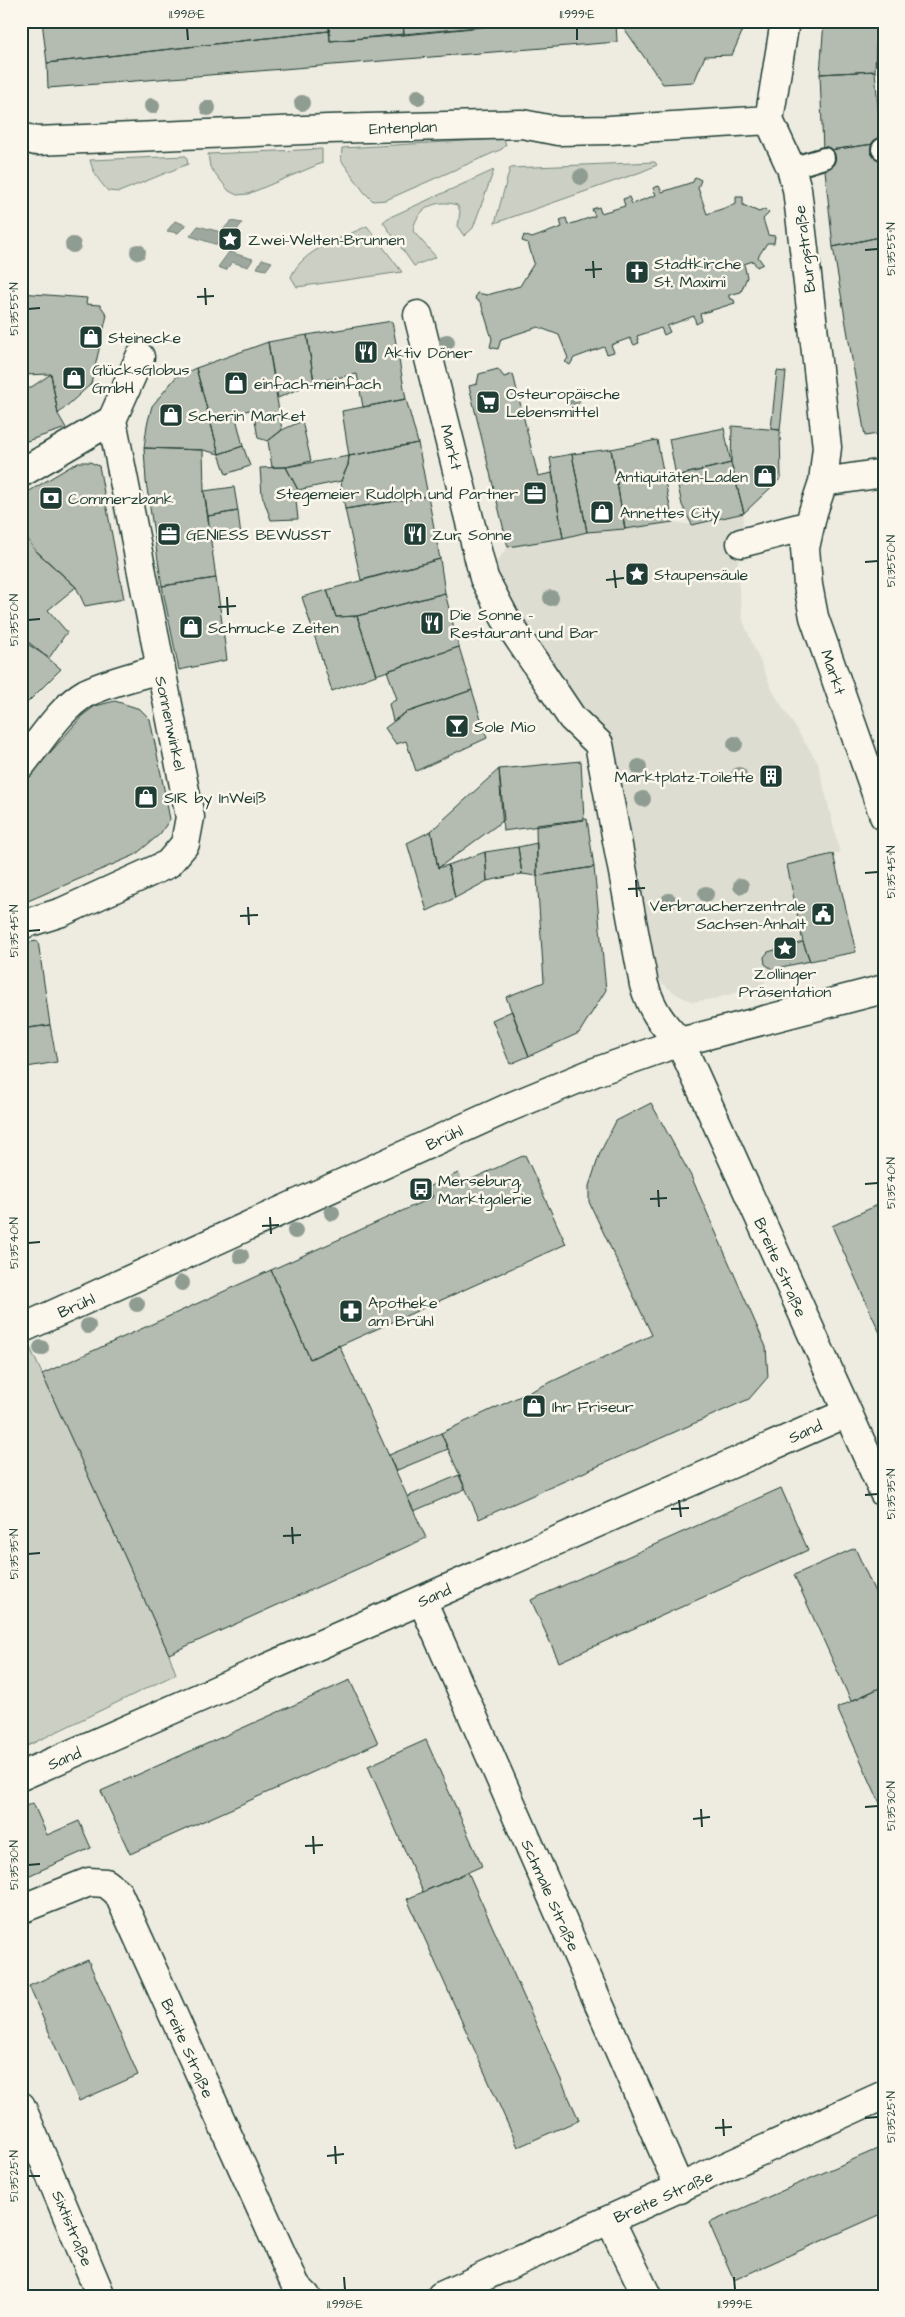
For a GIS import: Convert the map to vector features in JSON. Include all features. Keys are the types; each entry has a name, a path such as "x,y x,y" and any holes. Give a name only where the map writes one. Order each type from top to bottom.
{"street":[{"path":"769,120 785,21"},
{"name":"Entenplan","path":"28,139 522,124 558,131 601,130 769,120"},
{"name":"Burgstraße","path":"769,120 791,168 797,189 827,447 823,482"},
{"name":"Markt","path":"418,315 484,578 505,618 572,718 598,744 644,985 658,1019 680,1042"},
{"path":"21,473 112,420 140,357"},
{"name":"Sonnenwinkel","path":"21,924 62,912 168,864 185,844 190,817 112,420"},
{"path":"823,482 884,473"},
{"name":"Markt","path":"823,482 805,548 808,585 814,617 884,816"},
{"path":"741,543 810,525"},
{"path":"21,765 66,709 85,694 122,680 160,669"},
{"name":"Brühl","path":"21,1329 510,1107 595,1072 680,1042 884,989"},
{"name":"Breite Straße","path":"680,1042 884,1493"},
{"name":"Sand","path":"21,1776 847,1412"},
{"name":"Schmale Straße","path":"422,1600 680,2189"},
{"name":"Breite Straße","path":"21,1908 89,1882 106,1883 118,1893 288,2270 296,2286 306,2296"},
{"name":"Breite Straße","path":"441,2296 884,2095"},
{"name":"Sixtistraße","path":"21,2106 101,2296"},
{"path":"610,2220 647,2296"}],"lane":[{"path":"791,168 824,158"}],"shaded area":[{"path":"504,140 506,144 502,149 386,200 373,201 364,192 341,160 342,148"},
{"path":"322,149 322,163 248,194 237,195 229,191 210,167 208,154"},
{"path":"186,156 188,164 119,192 108,191 97,177 90,160"},
{"path":"655,162 657,165 641,172 495,223 510,168"},
{"path":"494,170 473,228 464,236 458,227 460,211 457,205 449,203 435,204 428,207 418,217 413,231 436,257 414,266 383,222 388,218"},
{"path":"175,221 186,225 178,233 167,231"},
{"name":"Zwei-Welten-Brunnen","path":"231,221 242,223 224,247 190,236 198,226 221,232"},
{"path":"367,226 402,272 297,287 291,277 296,267 304,259 324,246"},
{"name":"Zwei-Welten-Brunnen","path":"229,252 253,259 248,267 232,262 226,270 218,267"},
{"name":"Zwei-Welten-Brunnen","path":"262,259 272,262 266,270 257,268"},
{"path":"744,513 737,570 743,621 773,692 818,763 840,853 787,865 803,942 768,952 764,957 765,964 772,969 763,985 714,999 693,1002 676,994 661,982 644,985 599,744 484,578 508,547 587,532 673,522 692,525"},
{"path":"29,1345 169,1654 176,1674 21,1749 21,1349"}],"building":[{"path":"42,21 329,21 329,31 47,63"},
{"path":"329,21 403,21 404,35 330,41"},
{"path":"403,21 541,21 404,35"},
{"path":"541,21 616,21 617,42 48,88 47,63 329,31 330,41"},
{"path":"619,21 745,21 746,23 732,55 705,56 694,82 663,84"},
{"path":"824,21 877,21 875,71 820,74"},
{"path":"877,21 884,21 884,63 876,65"},
{"path":"875,71 881,143 823,151 820,74"},
{"path":"881,143 884,159 884,236 833,247 823,151"},
{"name":"Stadtkirche St. Maximi","path":"695,177 701,180 698,188 707,214 736,204 736,197 743,197 743,205 759,212 765,209 769,213 763,219 768,235 775,236 774,243 767,243 758,257 763,264 757,267 753,261 744,264 747,277 741,292 729,295 729,298 734,300 735,303 700,314 702,321 696,324 694,316 667,326 670,332 664,335 661,328 637,336 639,343 634,345 630,338 611,345 614,352 607,354 604,347 574,358 570,365 565,362 568,358 559,335 538,327 501,339 498,349 490,347 492,339 481,303 475,299 477,293 487,295 520,286 534,263 528,243 522,241 524,235 532,238 562,227 560,220 566,218 568,225 595,216 592,209 599,207 601,213 625,206 623,199 629,197 632,204 656,195 653,188 659,186 662,192 693,182"},
{"path":"884,236 884,433 865,436 833,247"},
{"path":"21,293 87,298 86,304 100,305 107,315 91,384 58,414 51,374 22,375"},
{"path":"392,321 406,399 363,407 357,374 314,382 307,335"},
{"path":"307,335 314,382 278,398 268,342"},
{"path":"268,342 282,430 268,441 258,438 253,409 235,414 243,446 219,454 196,368"},
{"path":"196,368 219,454 203,450 144,448 152,406 176,377"},
{"path":"498,369 504,377 513,374 538,476 552,473 563,538 508,547 469,386 477,384 479,374"},
{"path":"777,371 786,372 780,430 771,429"},
{"path":"51,374 58,414 66,428 21,443 21,394"},
{"path":"406,399 418,443 349,456 342,411"},
{"path":"302,421 311,461 286,467 272,467 268,441 282,430"},
{"path":"732,426 780,430 781,478 744,513 731,463"},
{"path":"724,428 731,463 676,476 669,439"},
{"path":"657,440 673,522 625,529 611,449"},
{"path":"418,443 428,496 345,509 341,481 348,465 349,456"},
{"path":"243,446 250,466 226,474 219,454"},
{"path":"144,448 203,450 204,491 216,578 162,586 146,482"},
{"path":"611,449 625,529 587,532 572,454"},
{"path":"572,454 587,532 563,538 550,458"},
{"path":"349,456 348,465 341,481 298,490 286,467"},
{"path":"78,462 90,462 99,466 124,599 85,606 76,587 35,550 21,530 21,496"},
{"path":"731,463 744,513 692,525 682,505 676,476"},
{"path":"286,467 298,490 295,491 298,519 271,520 262,495 260,468"},
{"path":"234,487 238,511 208,516 204,491"},
{"path":"428,496 440,559 361,580 345,509"},
{"path":"238,511 241,537 211,541 208,516"},
{"path":"21,530 35,550 76,587 48,610 67,632 49,658 26,643 21,636"},
{"path":"440,559 445,593 357,616 336,617 327,590"},
{"path":"216,578 227,660 179,670 162,586"},
{"path":"327,590 336,617 357,616 376,675 332,691 302,597"},
{"path":"445,593 459,647 376,675 357,616"},
{"path":"21,636 61,669 27,703 21,698"},
{"path":"459,647 472,690 405,713 393,721 389,704 397,699 387,671"},
{"path":"472,690 487,738 416,771 406,741 396,744 385,728 405,713"},
{"path":"21,698 27,703 21,711"},
{"path":"115,701 140,709 150,719 170,819 160,834 135,855 21,904 21,786 83,715 95,706"},
{"path":"581,761 584,820 503,831 499,769"},
{"name":"Marktplatz-Toilette","path":"766,766 774,766 780,772 780,780 774,786 766,786 760,780 760,772"},
{"path":"499,769 504,820 438,868 431,831"},
{"path":"587,819 594,867 537,876 536,825"},
{"path":"431,831 438,868 448,865 455,898 427,911 407,843"},
{"path":"537,843 537,876 522,874 518,847"},
{"path":"518,847 522,874 487,881 485,852"},
{"path":"485,852 487,881 455,898 448,865"},
{"path":"833,854 856,952 810,961 803,942 787,865"},
{"path":"594,867 606,990 579,1033 529,1056 506,997 544,982 537,876"},
{"path":"38,941 50,1025 21,1029 21,943"},
{"path":"803,942 810,961 772,969 765,964 764,957 768,952"},
{"path":"512,1011 529,1056 510,1064 492,1020"},
{"path":"50,1025 57,1062 21,1068 21,1029"},
{"path":"651,1103 691,1176 766,1347 768,1377 749,1399 479,1519 441,1433 652,1335 589,1202 589,1186 600,1153 616,1121"},
{"path":"525,1155 566,1244 310,1359 271,1270 433,1197 428,1187 458,1173 463,1183"},
{"path":"884,1202 884,1342 832,1226"},
{"path":"271,1270 310,1359 339,1345 426,1538 169,1654 42,1374"},
{"path":"441,1433 448,1449 395,1471 389,1455"},
{"path":"459,1475 465,1489 414,1511 407,1497"},
{"path":"781,1488 808,1550 559,1662 531,1600"},
{"path":"855,1548 884,1612 884,1686 851,1701 794,1575"},
{"path":"350,1680 378,1743 130,1854 101,1791"},
{"path":"884,1686 884,1812 837,1708"},
{"path":"426,1740 482,1866 423,1892 368,1766"},
{"path":"33,1803 47,1835 79,1821 91,1848 21,1879 21,1808"},
{"path":"468,1872 579,2120 518,2147 407,1899"},
{"path":"88,1960 138,2075 79,2101 29,1986"},
{"path":"884,2146 884,2213 734,2280 709,2223"}],"place":[{"name":"Zwei-Welten-Brunnen","path":"230,239"},
{"name":"Stadtkirche St. Maximi","path":"637,272"},
{"name":"Steinecke","path":"91,337"},
{"name":"Aktiv Döner","path":"366,352"},
{"name":"GlücksGlobus GmbH","path":"74,378"},
{"name":"einfach-meinfach","path":"236,383"},
{"name":"Osteuropäische Lebensmittel","path":"488,402"},
{"name":"Scherin Market","path":"171,415"},
{"name":"Antiquitäten-Laden","path":"765,476"},
{"name":"Stegemeier Rudolph und Partner","path":"535,493"},
{"name":"Commerzbank","path":"51,498"},
{"name":"Annettes City","path":"602,512"},
{"name":"GENIESS BEWUSST","path":"169,534"},
{"name":"Zur Sonne","path":"415,534"},
{"name":"Staupensäule","path":"637,574"},
{"name":"Die Sonne - Restaurant und Bar","path":"432,623"},
{"name":"Schmucke Zeiten","path":"191,627"},
{"name":"Sole Mio","path":"457,726"},
{"name":"Marktplatz-Toilette","path":"771,776"},
{"name":"SIR by InWeiß","path":"146,797"},
{"name":"Verbraucherzentrale Sachsen-Anhalt","path":"823,914"},
{"name":"Zollinger Präsentation","path":"785,948"},
{"name":"Merseburg, Marktgalerie","path":"421,1189"},
{"name":"Apotheke am Brühl","path":"351,1311"},
{"name":"Ihr Friseur","path":"534,1406"}]}
